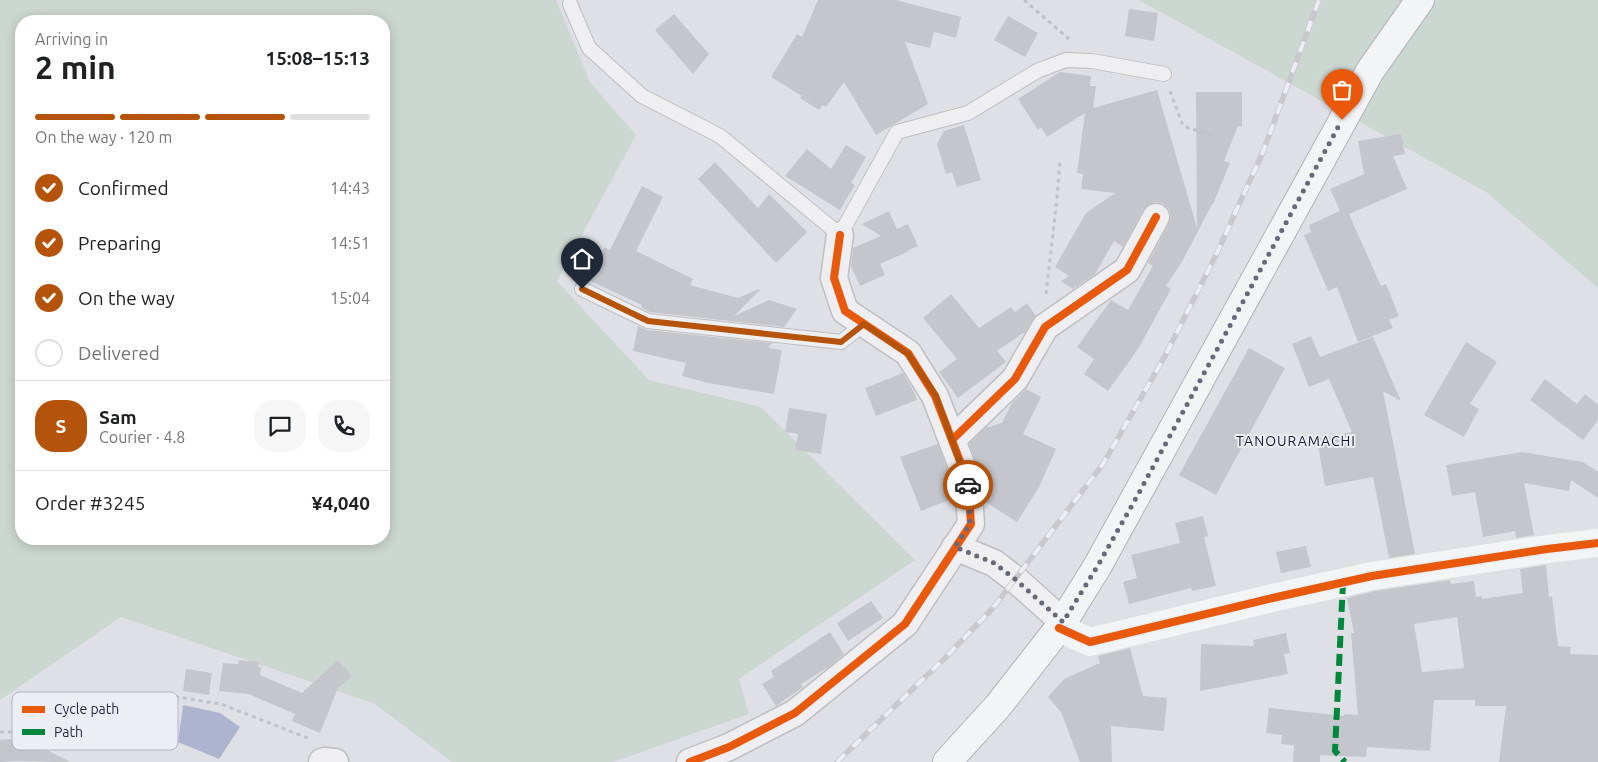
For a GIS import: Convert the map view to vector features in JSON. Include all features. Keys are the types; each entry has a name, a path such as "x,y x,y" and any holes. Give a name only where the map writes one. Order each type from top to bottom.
{"main road":[{"path":"947,762 998,706 1061,625 1097,567 1140,491 1370,71 1420,0"},
{"path":"1061,625 1090,642 1277,596 1372,576 1488,557 1598,543"}],"street":[{"path":"952,440 1015,378 1045,327 1127,270 1156,217"},
{"path":"690,762 729,747 795,713 905,624 970,524 968,482 936,396 908,354 845,311 834,278 840,235"},
{"path":"955,547 994,563 1015,579 1061,625"}],"lane":[{"path":"570,4 589,48 642,96 720,136 840,235 897,132 968,113 1037,71 1066,60 1092,61 1164,74"},
{"path":"582,289 648,321 841,342 864,324"}],"path":[{"path":"1024,0 1073,42 1075,60"},
{"path":"1164,74 1183,126 1214,136"},
{"path":"1042,332 1060,160"},
{"path":"178,696 221,704 318,742 327,762"}],"shaded area":[{"path":"0,0 556,0 590,82 636,135 557,281 649,380 761,407 915,560 739,679 749,714 613,762 452,762 375,704 121,617 0,700"},
{"path":"1139,0 1598,0 1598,288 1486,192"}],"water":[{"path":"183,705 220,713 240,727 219,759 178,742"}],"building":[{"path":"818,0 896,0 961,17 956,38 934,32 930,48 905,42 928,104 876,135 844,82 826,107 823,105 819,110 800,98 802,96 771,77 797,34 802,37"},
{"path":"1129,9 1158,13 1154,41 1125,36"},
{"path":"674,14 709,54 693,74 655,30"},
{"path":"1008,16 1038,33 1025,57 994,40"},
{"path":"1060,72 1091,76 1090,86 1096,86 1093,108 1157,90 1197,228 1196,92 1242,92 1242,126 1238,126 1224,161 1230,163 1213,204 1183,260 1166,286 1171,289 1138,349 1108,391 1084,374 1094,359 1077,347 1111,300 1128,310 1153,266 1148,263 1169,224 1171,216 1169,209 1164,204 1156,202 1149,204 1143,210 1123,247 1114,241 1095,274 1073,289 1061,281 1069,276 1055,267 1086,213 1115,193 1081,189 1083,174 1077,173 1085,113 1047,137 1041,127 1038,130 1018,99"},
{"path":"964,125 981,180 957,187 952,172 946,174 937,144 944,131"},
{"path":"1401,134 1405,154 1393,156 1407,189 1349,214 1381,286 1386,284 1399,316 1389,320 1393,328 1358,342 1337,287 1328,291 1304,235 1311,232 1309,225 1340,211 1330,189 1364,174 1358,141"},
{"path":"846,145 866,157 851,183 855,185 840,210 785,176 807,149 831,169"},
{"path":"715,162 758,208 769,194 807,232 776,263 698,179"},
{"path":"642,186 663,197 636,251 693,279 690,285 738,298 759,289 734,316 769,300 797,309 784,327 650,312 642,308 642,305 582,277 595,249 602,253 604,247 610,250"},
{"path":"889,211 897,229 908,224 918,246 907,251 908,253 880,264 885,275 860,286 851,266 853,248 881,236 862,224"},
{"path":"951,294 979,328 1011,307 1015,312 1027,303 1036,316 1025,332 997,351 1006,362 958,398 939,372 957,359 923,318"},
{"path":"638,326 647,330 772,343 768,348 782,350 774,394 708,383 682,376 686,363 633,351"},
{"path":"1311,336 1320,357 1373,337 1401,401 1383,391 1415,554 1389,558 1373,477 1325,486 1317,439 1352,432 1329,379 1309,387 1292,344"},
{"path":"1466,342 1497,362 1470,404 1479,409 1464,437 1424,415"},
{"path":"1249,348 1285,368 1216,495 1179,475"},
{"path":"903,373 917,400 876,416 865,388"},
{"path":"1545,379 1577,404 1585,394 1598,405 1598,420 1583,440 1530,400"},
{"path":"1026,389 1041,397 1023,434 1056,449 1039,487 1017,522 984,501 982,477 969,444 985,428 1002,423 1012,403"},
{"path":"789,408 827,414 821,454 795,450 798,434 785,432"},
{"path":"938,444 953,485 954,498 921,511 900,457"},
{"path":"1522,452 1583,462 1598,472 1598,498 1571,480 1569,491 1524,483 1534,535 1516,538 1515,531 1483,537 1475,492 1452,496 1446,465"},
{"path":"1203,516 1208,536 1204,537 1216,586 1192,591 1191,588 1129,604 1123,582 1137,578 1131,555 1180,543 1175,523"},
{"path":"1306,546 1311,567 1281,573 1276,552"},
{"path":"1546,565 1549,597 1552,596 1558,646 1571,647 1570,654 1598,655 1598,762 1499,762 1506,706 1475,706 1475,700 1434,700 1430,751 1367,747 1366,757 1320,755 1320,762 1293,762 1294,745 1281,744 1282,735 1266,733 1269,708 1344,716 1344,714 1358,715 1351,633 1354,633 1347,598 1375,591 1450,580 1451,584 1474,581 1476,597 1482,596 1482,599 1523,593 1520,569","holes":["1457,617 1464,668 1422,672 1414,624"]},
{"path":"871,601 883,618 848,641 837,623"},
{"path":"830,632 844,654 830,666 801,684 803,687 776,706 762,684 774,677 771,671"},
{"path":"1286,633 1290,653 1284,654 1288,674 1200,691 1201,644 1254,646 1253,640"},
{"path":"1130,648 1143,696 1167,698 1164,731 1111,726 1112,762 1080,762 1061,712 1048,697 1064,679 1100,663 1098,656"},
{"path":"239,660 259,662 258,667 261,667 260,675 302,693 338,660 352,676 338,688 320,733 292,721 295,714 249,694 219,691 223,663 238,664"},
{"path":"186,669 212,673 209,695 183,691"},
{"path":"12,739 12,750 47,750 70,762 0,762 0,740"}],"railway":[{"path":"837,762 946,657 993,608 1103,464 1165,356 1216,255 1263,152 1319,0"}],"marked path":[{"path":"1343,582 1335,751 1345,762"}],"cycle path":[{"path":"952,440 1015,379 1045,327 1127,270 1156,217"},
{"path":"690,762 729,747 795,713 905,624 971,524 968,482 935,396 908,353 845,311 834,278 840,235"},
{"path":"1059,628 1090,642 1372,576 1598,543"}],"way so far":[{"path":"968,485 970,524 955,547 994,563 1063,622 1135,500 1342,120"}],"district":[{"name":"TANOURAMACHI","path":"1296,441"}],"route":[{"path":"582,289 648,321 841,342 864,324 908,354 936,396 968,485"}]}
